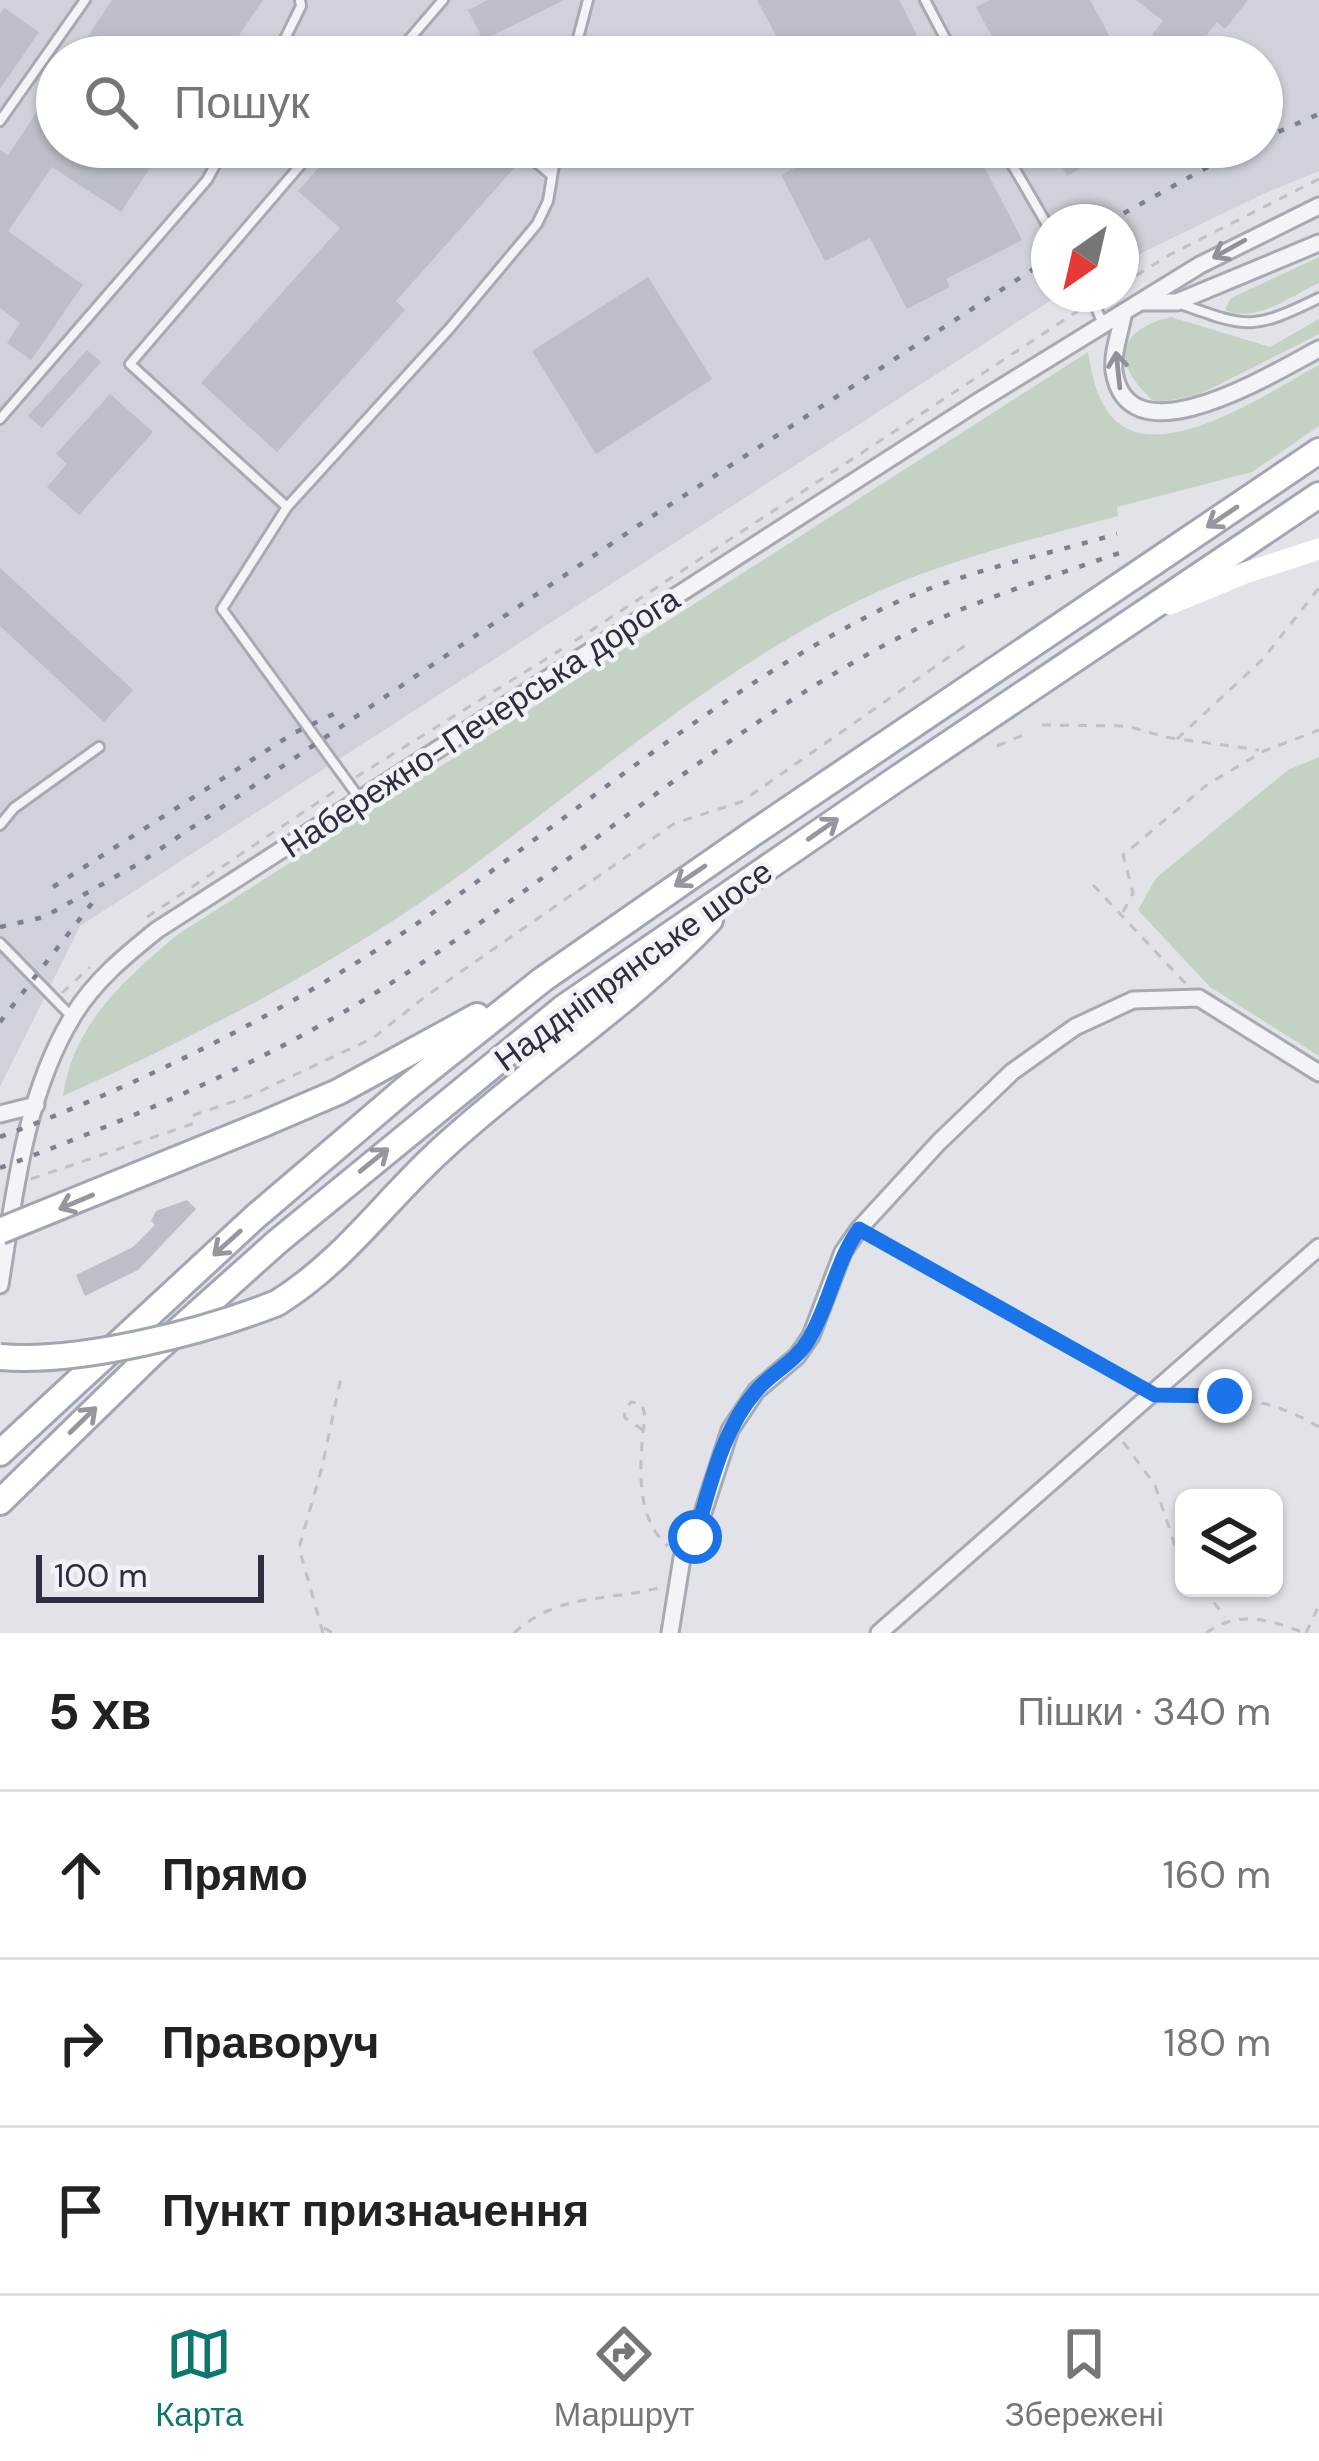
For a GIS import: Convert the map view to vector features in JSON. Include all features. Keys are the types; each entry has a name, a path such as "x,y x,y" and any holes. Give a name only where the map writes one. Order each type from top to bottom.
{"main road":[{"name":"Наддніпрянське шосе","path":"0,1453 256,1216 542,980 1319,452"},
{"name":"Наддніпрянське шосе","path":"0,1502 154,1352 342,1186 563,1009 1319,495"},
{"path":"0,1357 79,1353 217,1327 277,1303 331,1265 440,1150 682,949 748,881"},
{"path":"3,1234 338,1093 542,980"}],"street":[{"name":"Набережно-Печерська дорога","path":"0,1286 3,1234 50,1059 72,1017 103,977 158,929 959,414 1249,238 1319,206"},
{"path":"1144,302 1177,302 1319,243"},
{"path":"1123,316 1114,370 1121,392 1144,413 1172,413 1204,404 1319,349"},
{"path":"1136,618 1245,573 1319,549"},
{"path":"670,1633 682,1558 695,1537 730,1430 756,1390 797,1356 811,1336 843,1252 859,1229 1012,1072 1075,1027 1133,1000 1199,998 1319,1073"},
{"path":"0,1114 36,1105"},
{"path":"879,1633 1319,1247"}],"lane":[{"path":"61,36 86,0"},
{"path":"286,36 301,6 299,0"},
{"path":"412,36 443,0"},
{"path":"579,36 588,0"},
{"path":"925,0 944,36"},
{"path":"1,121 36,71"},
{"path":"0,418 213,168"},
{"path":"287,507 130,364 298,168"},
{"path":"543,168 551,175"},
{"path":"360,799 222,609 287,507 537,224 548,200 552,168"},
{"path":"1014,168 1035,204"},
{"path":"1177,302 1247,325 1269,322 1319,298"},
{"path":"1098,312 1104,325"},
{"path":"0,825 14,808 99,747"},
{"path":"0,943 72,1017"}],"path":[{"path":"1139,274 1319,179"},
{"path":"142,922 154,909 571,644 1071,312"},
{"path":"1176,739 1263,659 1319,588"},
{"path":"17,1184 195,1123 194,1115 250,1096 373,1038 675,823 741,802 966,645"},
{"path":"1042,725 1126,725 1176,739 1264,751"},
{"path":"1123,912 1133,892 1123,855 1208,784 1264,751 1319,730"},
{"path":"997,746 1028,734"},
{"path":"1093,884 1199,998"},
{"path":"55,1000 97,962"},
{"path":"859,1229 1155,1395 1225,1396 1287,1408 1319,1426"},
{"path":"334,1633 322,1630 299,1548 342,1373"},
{"path":"644,1430 625,1418 631,1402 642,1404 644,1430 643,1505 658,1538 682,1558"},
{"path":"1115,1429 1155,1485 1175,1546"},
{"path":"514,1633 526,1622 587,1596 645,1592 677,1582"},
{"path":"1210,1597 1226,1618"},
{"path":"1206,1633 1226,1618 1269,1619 1305,1633 1319,1604"}],"shaded area":[{"path":"0,0 1319,0 1319,171 1139,254 1139,204 1031,204 1033,312 80,926 0,1087"}],"green space":[{"path":"1319,257 1319,283 1261,311 1225,310 1231,298"},
{"path":"1171,317 1270,347 1319,319 1319,334 1198,395 1156,403 1132,376 1125,352 1138,331"},
{"path":"1088,352 1105,407 1117,422 1138,433 1190,429 1248,405 1319,365 1319,426 1252,472 1117,507 1118,516 934,569 819,621 711,688 453,880 360,942 214,1024 63,1096 89,1025 120,987 177,935"},
{"path":"1319,757 1319,1056 1210,987 1138,910 1156,878 1288,770"}],"building":[{"path":"112,0 263,0 238,36 88,36"},
{"path":"488,0 564,0 491,36 481,36 468,10"},
{"path":"757,0 899,0 917,36 776,36"},
{"path":"990,0 1090,0 1110,36 992,36 976,7"},
{"path":"1136,0 1248,0 1225,29 1217,22 1206,36 1155,36 1163,21"},
{"path":"4,8 39,32 0,89 0,14"},
{"path":"36,113 36,168 51,168 8,231 83,285 31,360 7,343 20,323 0,308 0,150 8,155"},
{"path":"54,168 150,168 121,212"},
{"path":"318,168 514,168 396,301 405,310 277,452 201,383 340,228 298,191"},
{"path":"794,168 985,168 1022,240 946,279 950,287 907,309 870,238 825,261 781,175"},
{"path":"648,277 712,379 596,454 532,351"},
{"path":"87,350 101,362 42,428 28,416"},
{"path":"110,394 153,432 79,515 47,487 67,464 56,454"},
{"path":"0,568 133,690 104,722 0,626"},
{"path":"187,1200 196,1209 138,1270 85,1296 76,1275 133,1247 155,1225 151,1221 156,1211"}],"railway":[{"path":"1283,130 1319,114"},
{"path":"1139,205 1206,168"},
{"path":"0,927 44,917 138,864 645,521 1031,271"},
{"path":"0,1137 169,1065 331,978 434,912 704,716 876,612 964,577 1117,534"},
{"path":"0,1168 180,1095 354,1006 490,916 755,724 894,640 977,603 1122,552"},
{"path":"53,887 294,733 344,709"},
{"path":"0,1022 96,898"}],"route":[{"path":"695,1537 730,1430 756,1390 797,1356 811,1336 843,1252 859,1229 1155,1395 1225,1396"}]}
